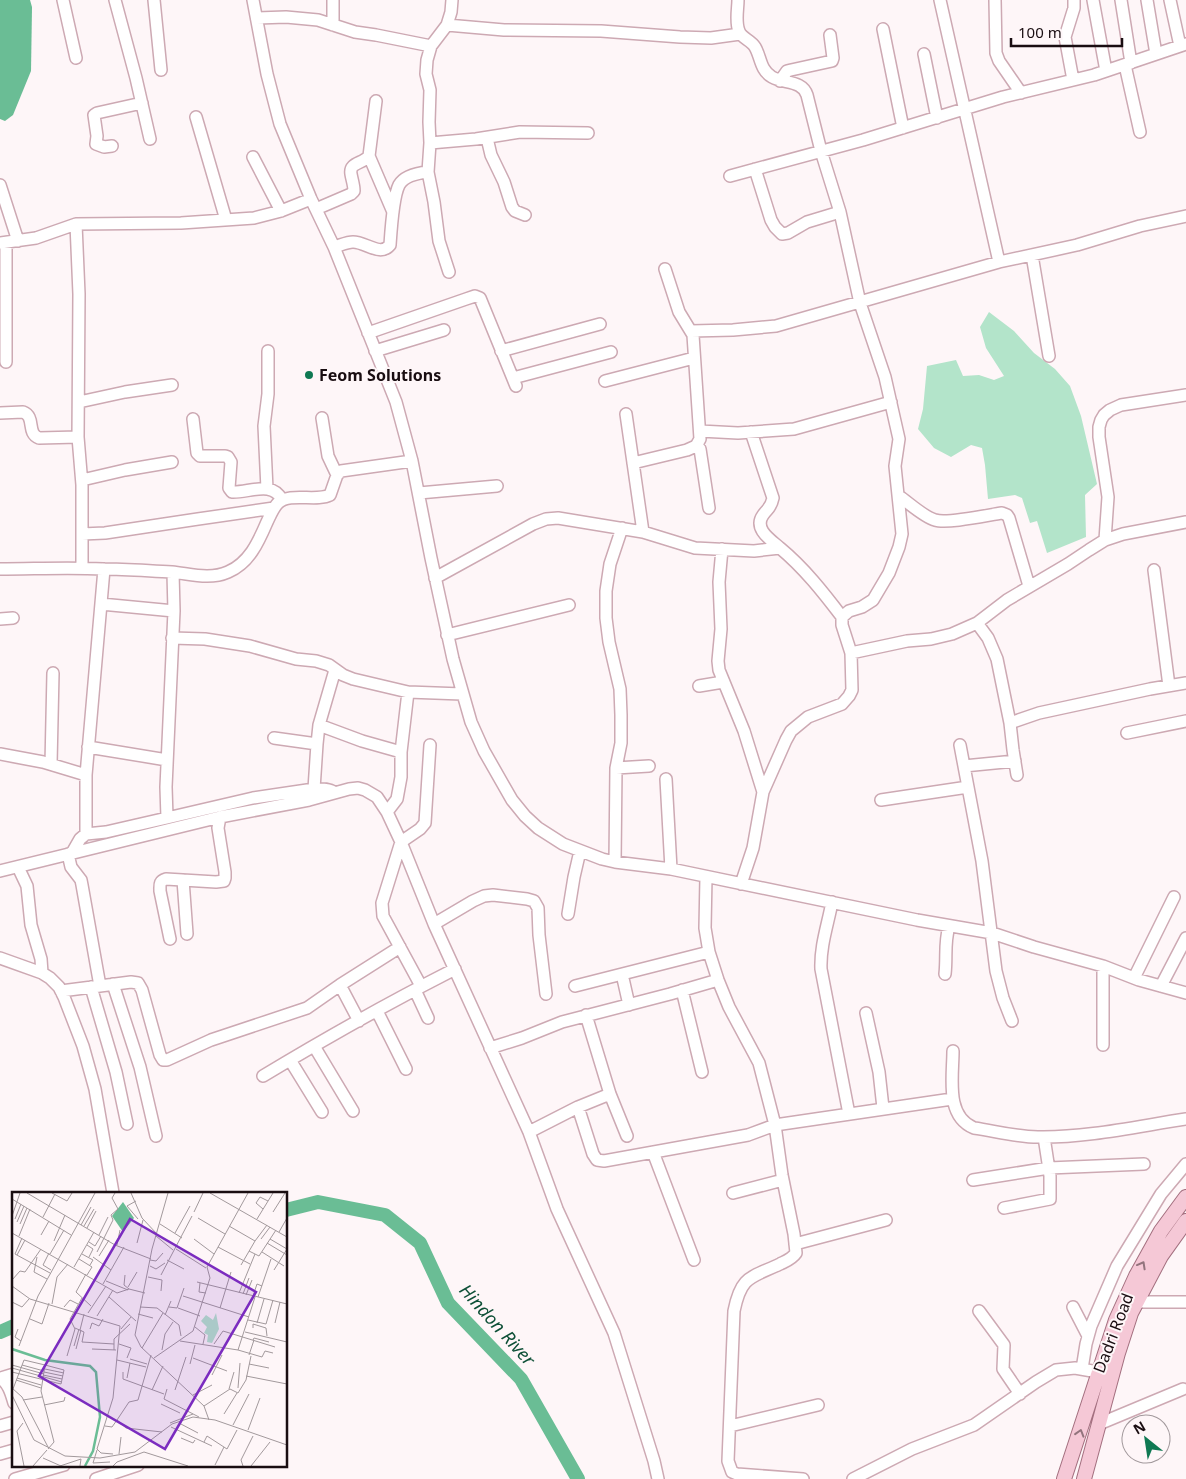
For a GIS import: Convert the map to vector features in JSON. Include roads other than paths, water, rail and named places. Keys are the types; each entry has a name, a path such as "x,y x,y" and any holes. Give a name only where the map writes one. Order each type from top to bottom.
{"main road":[{"name":"Dadri Road","path":"1064,1479 1116,1320 1136,1276 1161,1231 1186,1197"},
{"name":"Dadri Road","path":"1084,1479 1118,1353 1131,1313 1161,1256 1180,1236 1186,1221"}],"street":[{"path":"63,0 76,58"},
{"path":"115,0 150,139"},
{"path":"154,0 161,70"},
{"path":"253,0 267,74 280,124 313,204 334,247 396,402 412,461 447,635 471,722 484,751 512,800 538,828 563,844 602,859 671,869 949,926 992,933 1103,966 1134,978 1186,992"},
{"path":"333,0 333,25"},
{"path":"449,272 439,241 428,172 430,90 426,74 431,46 447,25 452,0"},
{"path":"738,0 738,28 740,34 753,43 763,68 769,75 780,81 801,86 806,90 821,151 840,212 860,303 892,402 899,439 895,466 902,534 899,547 889,573 873,600 862,608 849,611 842,617"},
{"path":"940,0 999,262"},
{"path":"995,0 996,54 1021,93"},
{"path":"1072,80 1065,37 1074,8 1074,0"},
{"path":"1093,0 1106,71"},
{"path":"1121,0 1128,64 1140,132"},
{"path":"1147,0 1156,54"},
{"path":"730,176 1021,93 1094,75 1183,45 1174,1"},
{"path":"257,18 286,17 318,20 355,32 431,46"},
{"path":"447,25 504,30 600,31 711,38 740,34"},
{"path":"883,29 903,128"},
{"path":"780,81 787,71 832,61 830,35"},
{"path":"924,54 937,118"},
{"path":"801,86 805,82 802,68"},
{"path":"376,101 369,156 393,212"},
{"path":"112,146 104,147 96,144 97,136 94,115 142,103"},
{"path":"196,117 226,220"},
{"path":"430,143 487,138 520,132 588,134"},
{"path":"487,138 491,155 504,182 512,207 515,211 525,215"},
{"path":"8,242 43,236 76,224 180,223 254,218 313,204 351,194 354,191 351,168 366,160 369,156"},
{"path":"253,157 281,211"},
{"path":"755,169 771,220 782,234 788,233 807,222 840,212"},
{"path":"334,247 357,242 376,250 388,248 399,185 408,177 428,172"},
{"path":"0,188 8,242 6,362"},
{"path":"691,331 776,326 999,262 1077,245 1140,226 1186,216"},
{"path":"76,224 79,294 78,437 82,480 82,568"},
{"path":"1032,255 1049,356"},
{"path":"633,463 687,450 696,446 700,439 694,341 691,331 680,312 665,269"},
{"path":"368,334 476,296 482,302 514,382 612,352"},
{"path":"501,351 600,324"},
{"path":"375,351 444,330"},
{"path":"267,489 264,426 268,394 268,350"},
{"path":"604,381 694,358"},
{"path":"79,402 125,392 172,385"},
{"path":"1105,540 1108,497 1099,437 1101,420 1110,410 1121,405 1186,395"},
{"path":"700,431 751,432 794,429 892,402"},
{"path":"0,413 24,412 30,416 32,434 35,437 78,437"},
{"path":"626,414 643,532"},
{"path":"322,418 328,456 337,475"},
{"path":"0,569 104,568 173,572 210,577 218,576 244,563 278,504 277,493 260,488 235,492 230,490 231,462 225,456 200,456 197,453 194,419"},
{"path":"741,884 753,848 763,792 791,731 808,718 842,704 852,690 851,653 842,625 842,617 820,587 798,563 761,530 762,516 772,505 773,498 751,432"},
{"path":"696,446 700,449 709,508"},
{"path":"82,534 105,534 155,526 278,504 292,498 324,498 330,495 337,475 341,471 412,461"},
{"path":"82,480 172,462"},
{"path":"419,493 497,486"},
{"path":"899,496 936,521 1002,513 1007,515 1029,586"},
{"path":"435,578 533,524 546,519 571,519 622,528 664,538 688,547 704,549 754,551 780,548"},
{"path":"851,653 952,634 977,623 1007,600 1105,540 1123,534 1186,522"},
{"path":"615,862 616,768 621,743 620,689 609,642 606,618 606,591 610,564 622,528"},
{"path":"722,550 719,582 721,629 719,670 742,726 763,792"},
{"path":"86,834 86,775 104,568"},
{"path":"1154,570 1169,686"},
{"path":"167,818 166,787 174,611 173,572"},
{"path":"101,604 174,611"},
{"path":"447,635 569,605"},
{"path":"0,619 12,618"},
{"path":"977,623 988,638 997,659 1010,723 1017,775"},
{"path":"172,638 205,639 250,646 296,659 316,661 328,665 343,675 354,679 408,692 462,694"},
{"path":"314,789 319,725 335,670"},
{"path":"51,764 53,673"},
{"path":"699,686 724,682"},
{"path":"1010,723 1038,713 1186,683"},
{"path":"387,812 397,799 401,777 401,752 408,692"},
{"path":"1127,733 1186,721"},
{"path":"319,725 362,741 401,752"},
{"path":"274,738 317,744"},
{"path":"428,1018 418,988 381,909 400,842 420,829 425,823 430,745"},
{"path":"960,745 982,860 996,971 1003,998 1012,1021"},
{"path":"88,747 167,760"},
{"path":"0,754 51,764 86,775"},
{"path":"964,766 1015,761"},
{"path":"616,768 649,766"},
{"path":"666,779 671,869"},
{"path":"881,800 968,787"},
{"path":"0,871 220,816 310,800 349,789 358,788 365,790 377,798 387,812 434,924 529,1132 557,1210 614,1333 658,1479"},
{"path":"126,1124 116,1072 95,986 81,880 71,867 70,854 80,839 86,834 106,832 253,798 314,789 330,790 335,793"},
{"path":"170,939 160,884 162,880 166,879 224,881 226,878 218,828 220,816"},
{"path":"568,914 580,850"},
{"path":"18,867 27,886 31,926 41,959 42,973"},
{"path":"706,877 705,928 709,952 729,1007 758,1062 774,1125 796,1253 794,1256 748,1279 741,1286 737,1294 734,1311 728,1461 730,1475 803,1479"},
{"path":"183,880 187,934"},
{"path":"434,924 484,896 493,895 527,899 534,902 538,908 539,935 546,994"},
{"path":"1134,978 1174,897"},
{"path":"832,902 822,947 821,969 849,1114"},
{"path":"945,974 945,945 949,926"},
{"path":"1161,986 1186,938"},
{"path":"60,991 131,982 138,983 142,990 160,1056 163,1060 175,1057 211,1040 307,1008 400,947"},
{"path":"575,986 709,952"},
{"path":"0,958 42,973 50,978 60,991 83,1046 95,1089 113,1192"},
{"path":"1103,966 1103,1045"},
{"path":"264,1076 314,1046 455,969"},
{"path":"622,974 629,1005"},
{"path":"490,1048 562,1022 718,980"},
{"path":"113,984 140,1068 156,1136"},
{"path":"340,985 359,1021"},
{"path":"682,990 702,1072"},
{"path":"377,1011 406,1068"},
{"path":"866,1013 879,1072 883,1108"},
{"path":"586,1015 610,1094 627,1136"},
{"path":"314,1046 352,1111"},
{"path":"953,1051 952,1099 962,1120 974,1128 1044,1137 1077,1135 1186,1119"},
{"path":"290,1060 322,1112"},
{"path":"529,1132 578,1107 610,1094"},
{"path":"578,1107 593,1154 598,1160 604,1161 748,1135 774,1125 952,1099"},
{"path":"1004,1208 1050,1199 1049,1168 1044,1137"},
{"path":"653,1152 694,1260"},
{"path":"973,1180 1049,1168 1144,1164"},
{"path":"1082,1369 1088,1336 1118,1266 1161,1194 1186,1164"},
{"path":"732,1192 783,1180"},
{"path":"795,1244 886,1220"},
{"path":"1137,1302 1186,1302"},
{"path":"1073,1307 1088,1336"},
{"path":"979,1311 1004,1345 1002,1369 1020,1394"},
{"path":"853,1479 912,1449 974,1425 1056,1370 1075,1368 1098,1372"},
{"path":"0,1378 6,1382 12,1397"},
{"path":"1099,1424 1184,1389"},
{"path":"730,1426 818,1406"},
{"path":"15,1479 60,1466"},
{"path":"96,1479 135,1466"}],"waterway":[{"name":"Hindon River","path":"288,1210 318,1202 385,1215 420,1243 448,1303 521,1379 578,1479"},
{"name":"Hindon River","path":"0,1332 12,1327"}],"place":[{"name":"Feom Solutions","path":"309,375"}]}
